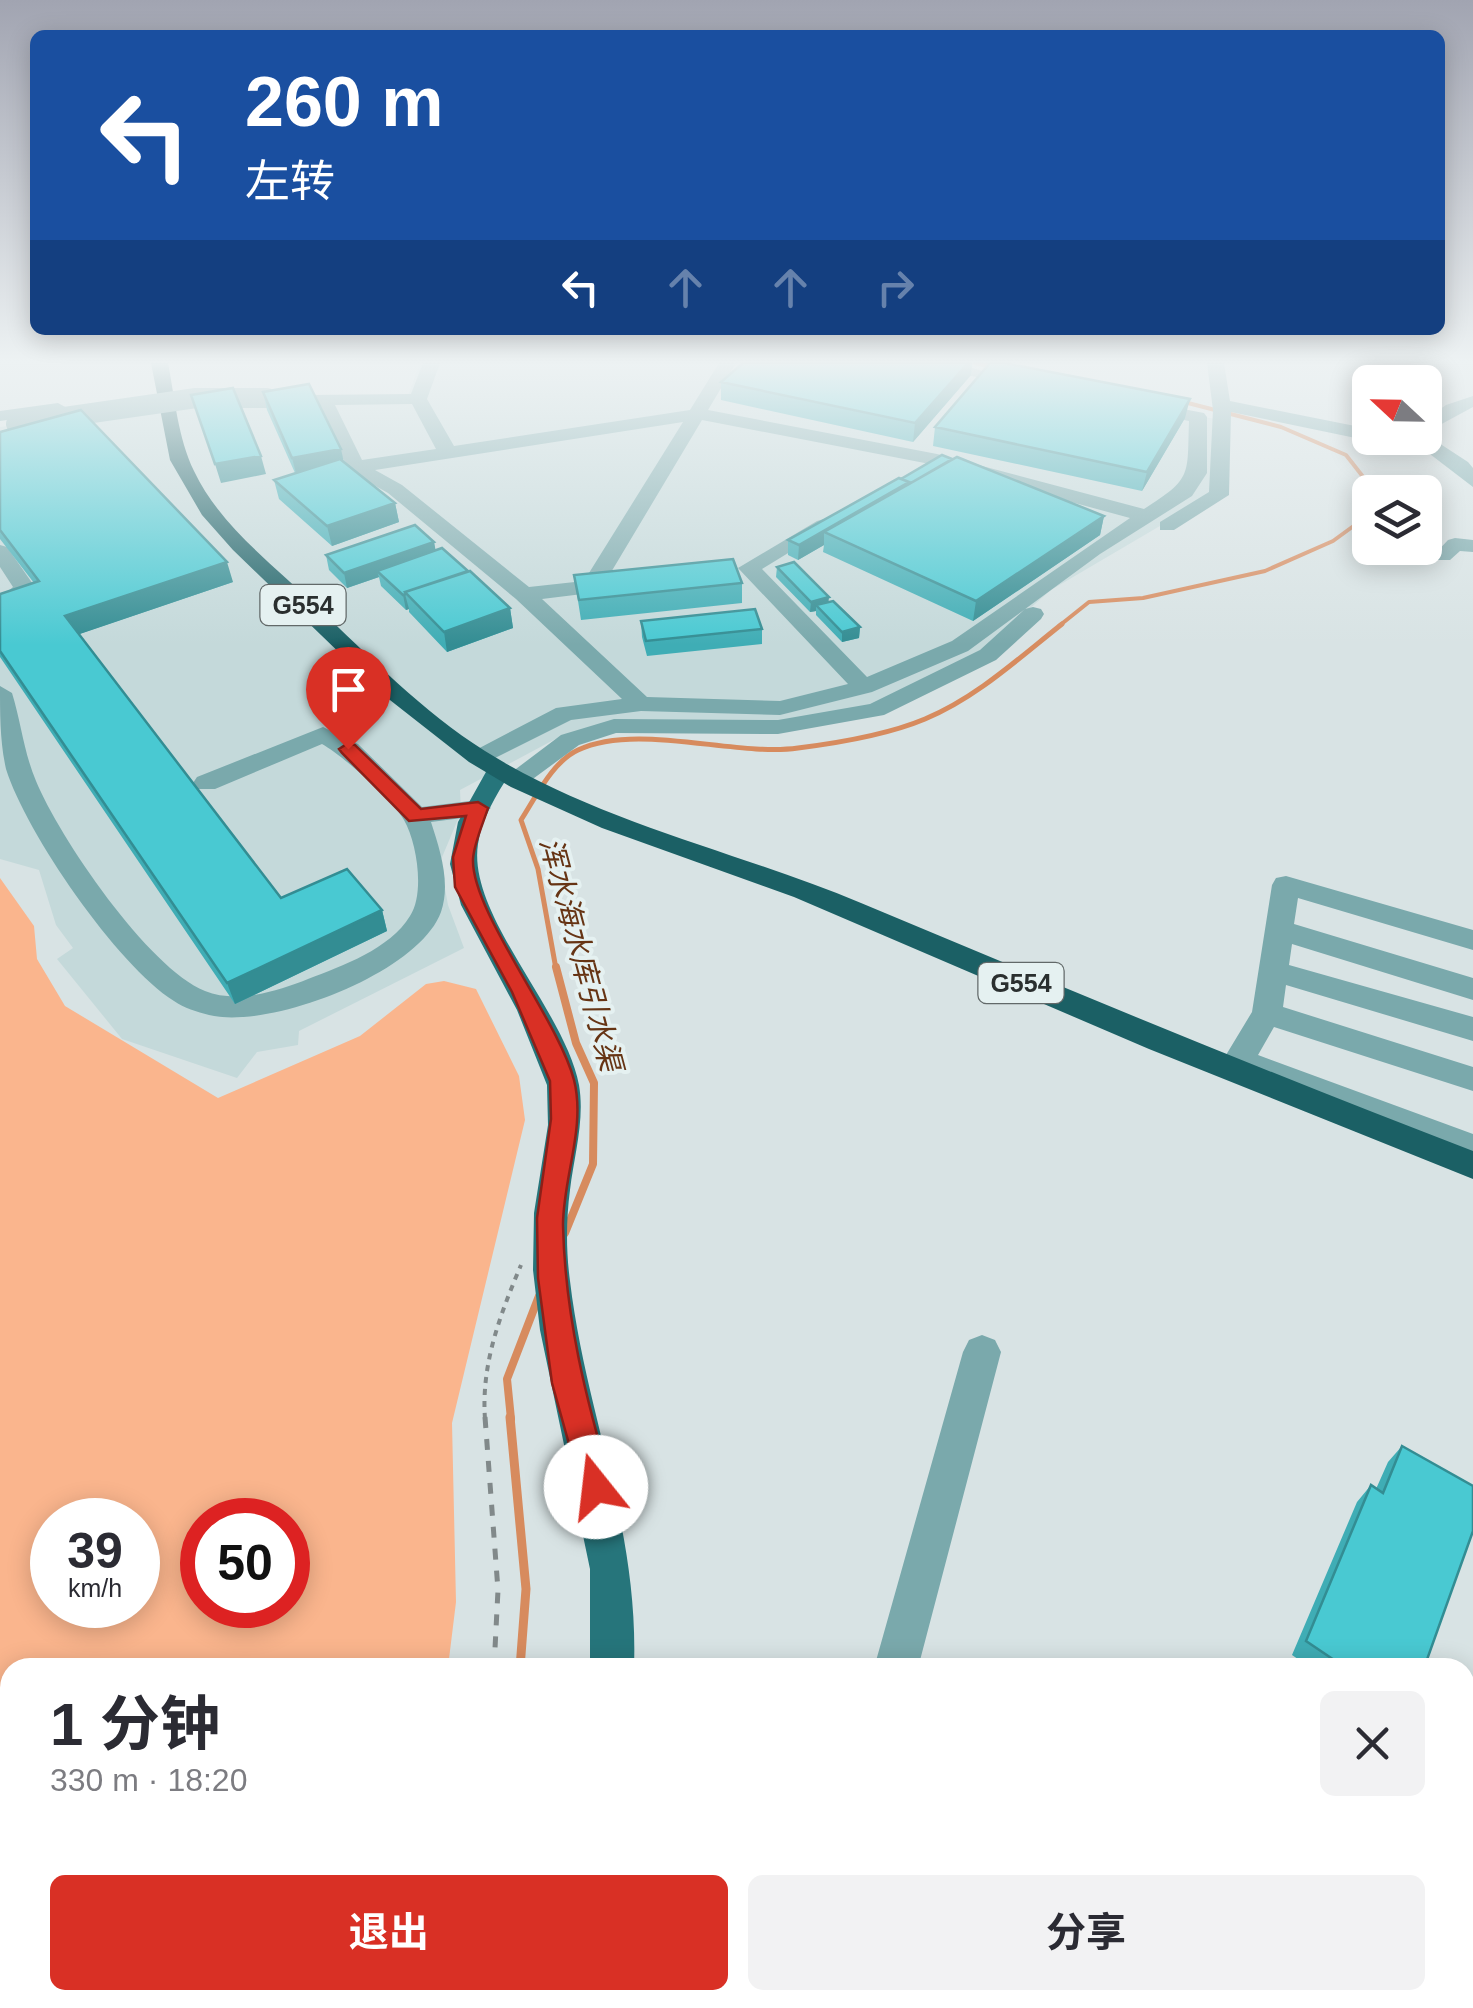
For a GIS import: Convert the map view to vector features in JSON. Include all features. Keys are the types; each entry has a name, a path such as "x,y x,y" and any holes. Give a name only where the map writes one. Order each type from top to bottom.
{"highway":[{"name":"G554","path":"181,457 184,470 209,508 254,557 382,680 506,772 569,802 816,895 1473,1165"}],"main road":[{"path":"506,772 478,808 463,857 465,887 523,992 562,1081 564,1119 550,1232 566,1378 608,1541 615,1593 612,1658"}],"street":[{"path":"351,457 356,467 395,489 524,594 641,704"},
{"path":"356,467 436,457"},
{"path":"591,587 673,457"},
{"path":"920,457 1147,516"},
{"path":"506,772 565,713 641,704 780,708 864,687 960,646 1093,550 1185,492 1197,473 1198,457"},
{"path":"506,772 570,740 614,726 778,727 876,710 906,698 988,655 1058,591 1219,495 1220,457"},
{"path":"1447,457 1461,466 1473,482"},
{"path":"903,480 937,460"},
{"path":"852,509 739,569 864,687"},
{"path":"1443,556 1454,544 1473,546"},
{"path":"0,552 24,587 17,598 0,606"},
{"path":"524,594 631,582"},
{"path":"0,693 23,780 66,854 150,966 184,994 204,1003 236,1008 270,1002 348,973 401,944 423,920 430,899 429,865 416,816 348,749 323,734 206,782"},
{"path":"416,816 478,808"},
{"path":"1473,940 1286,885 1267,1013 1233,1064 1473,1148"},
{"path":"1279,930 1473,989"},
{"path":"1273,971 1473,1030"},
{"path":"1267,1013 1473,1079"},
{"path":"899,1658 982,1352"}],"path":[{"path":"495,1658 498,1590 483,1418 486,1368 510,1286 550,1232"}],"shaded area":[{"path":"0,457 1216,457 1216,493 1051,590 972,659 875,707 809,718 561,736 460,790 461,812 440,862 448,905 464,948 299,1031 298,1045 257,1052 237,1078 122,1039 57,959 73,948 56,925 39,870 0,859"},
{"path":"0,878 34,926 37,959 65,1006 218,1098 360,1036 426,984 444,981 476,989 519,1076 525,1120 452,1423 456,1602 449,1658 0,1658"}],"building":[{"path":"0,457 126,457 227,562 65,616 281,898 347,869 382,910 227,983 0,651 0,594 39,581 0,530"},
{"path":"212,457 257,457 215,464"},
{"path":"939,457 952,459 909,484 901,479"},
{"path":"957,457 1104,516 976,601 824,532"},
{"path":"1075,457 1156,457 1147,472"},
{"path":"340,459 395,503 327,526 274,480"},
{"path":"899,478 909,482 799,545 788,540"},
{"path":"415,525 434,542 344,573 326,555"},
{"path":"442,548 468,571 403,595 377,571"},
{"path":"733,559 742,583 579,600 574,575"},
{"path":"794,562 829,597 811,602 777,567"},
{"path":"470,571 510,608 444,632 405,592"},
{"path":"833,601 860,627 842,632 816,605"},
{"path":"755,609 762,629 646,641 641,621"},
{"path":"1402,1446 1473,1486 1473,1531 1428,1658 1331,1658 1306,1641 1371,1485 1383,1493"}],"waterway":[{"name":"浑水海水库引水渠","path":"1347,457 1362,475"},
{"name":"浑水海水库引水渠","path":"1059,626 1089,602 1143,598 1265,571 1333,541 1352,527"},
{"name":"浑水海水库引水渠","path":"556,969 538,869 521,820 545,781 569,756 602,742 628,739 773,750 879,734 925,719 962,700 1062,624"},
{"name":"浑水海水库引水渠","path":"556,967 576,1043 594,1083 593,1164 565,1233"},
{"name":"浑水海水库引水渠","path":"511,1419 507,1379 539,1296"},
{"name":"浑水海水库引水渠","path":"510,1417 526,1589 521,1658"}],"route":[{"path":"348,749 416,816 478,808 463,857 465,887 478,918 523,992 562,1081 564,1119 550,1218 552,1278 567,1383 596,1487"}]}
